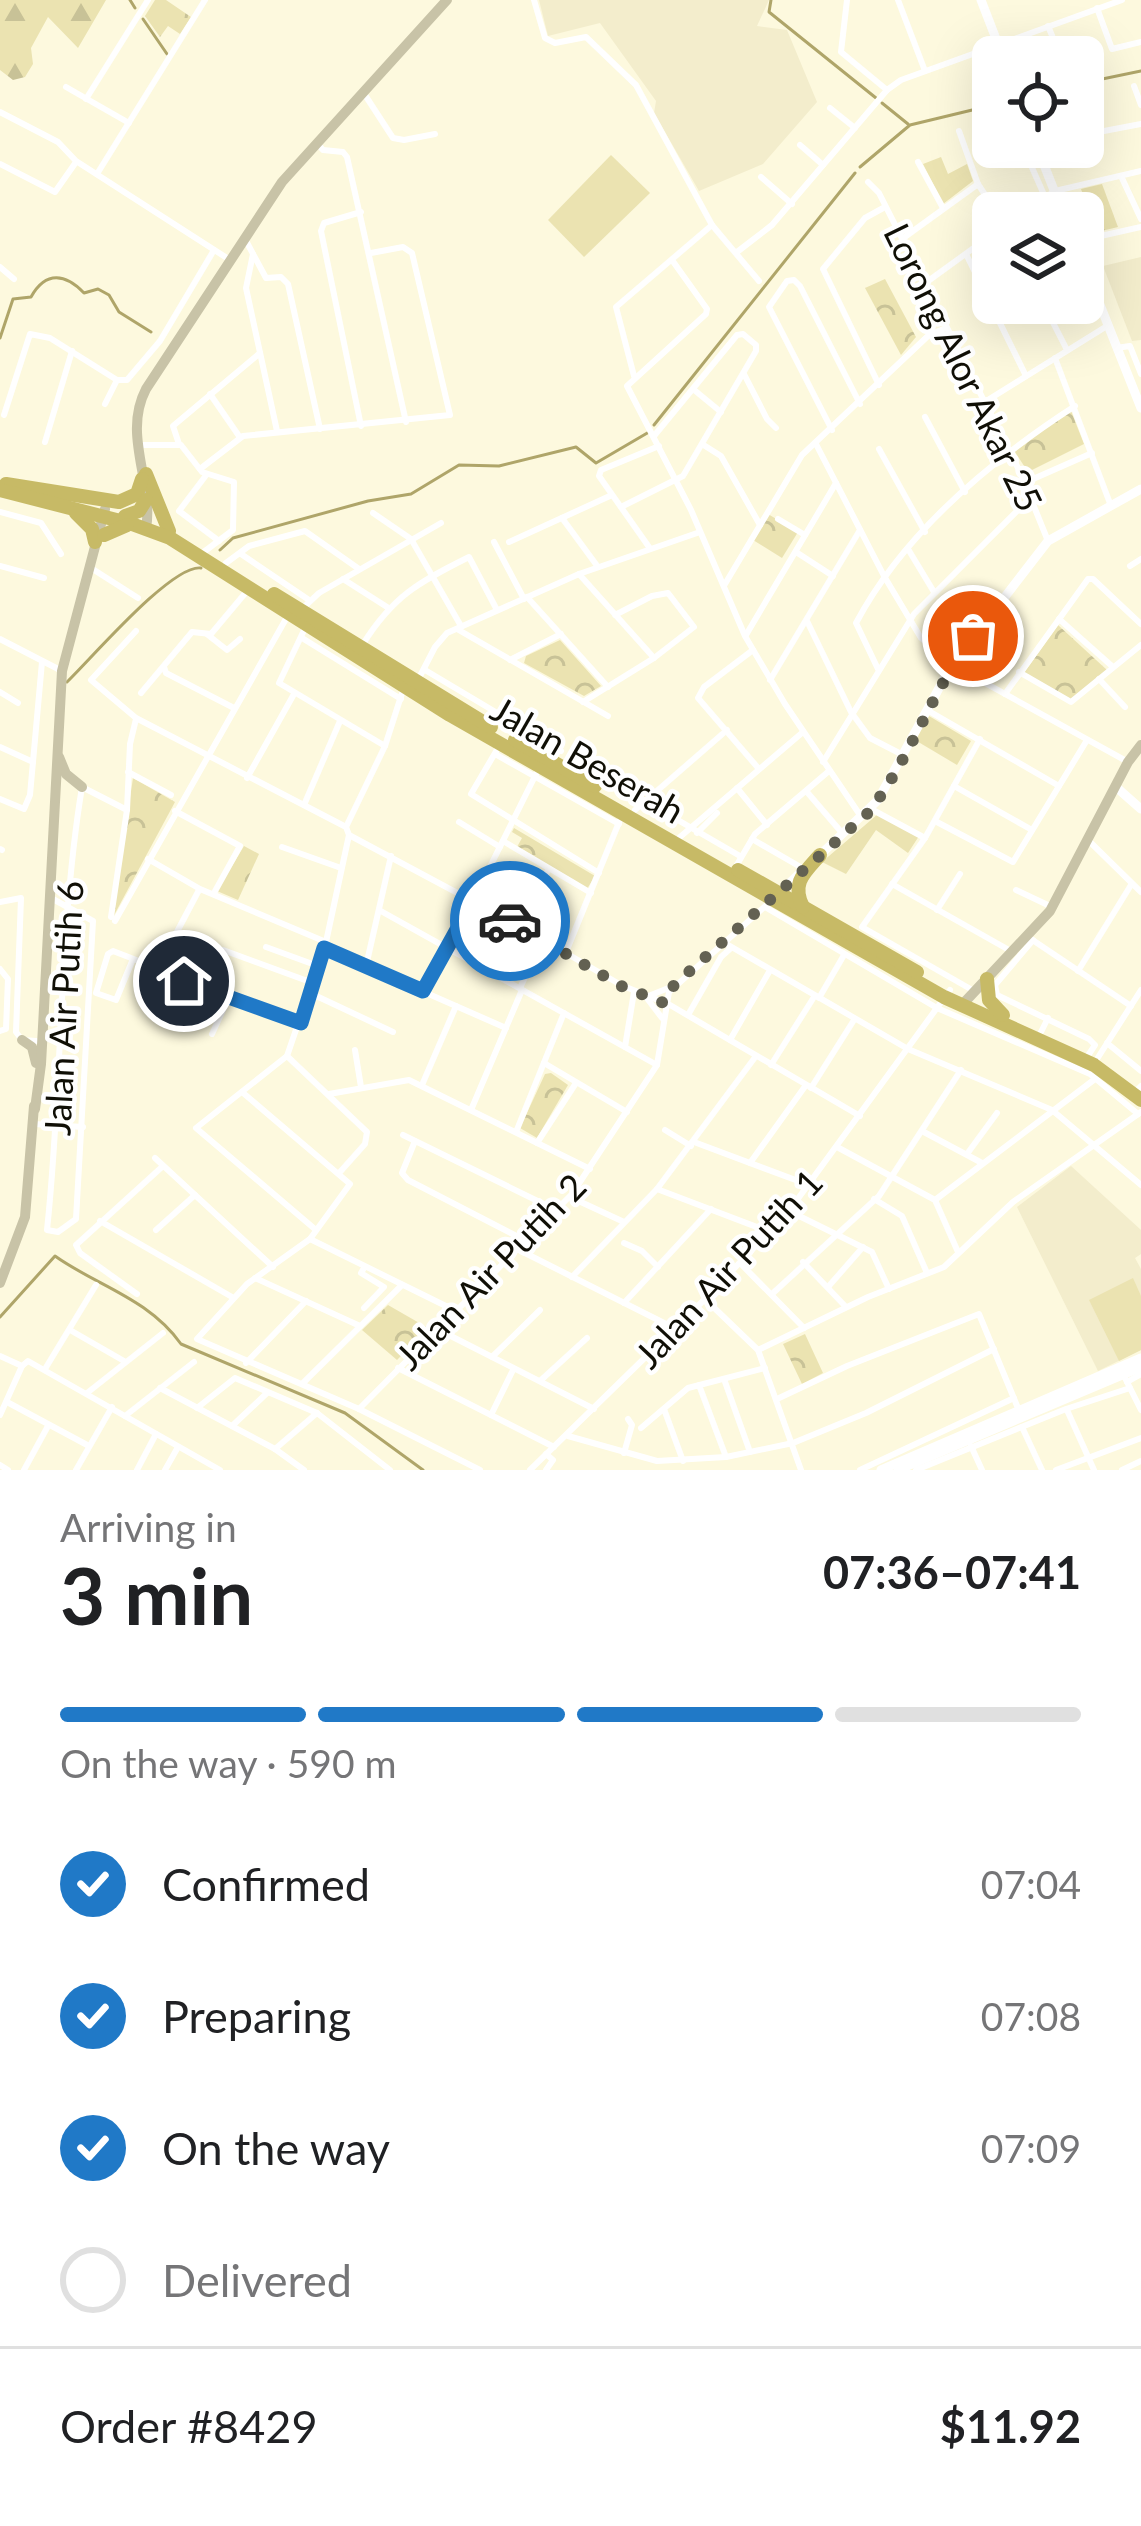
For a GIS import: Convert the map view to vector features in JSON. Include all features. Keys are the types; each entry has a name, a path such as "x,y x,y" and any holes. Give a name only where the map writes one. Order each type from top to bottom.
{"highway":[{"path":"2,485 119,502 137,494 144,477"},
{"path":"144,477 170,531"},
{"name":"Jalan Beserah","path":"2,485 67,507 128,520 182,545 411,685 471,707 585,772 630,811 943,998 968,999 1003,1015 1044,1025 1093,1057 1140,1101"},
{"name":"Jalan Beserah","path":"2,485 170,531 226,562 301,618 362,647 498,748 538,771 689,833 738,862 772,900 803,907 943,998"},
{"path":"67,507 100,538 139,511 146,500"},
{"path":"803,907 798,881 820,855"},
{"path":"987,979 988,1000 1003,1015"},
{"name":"Jalan Beserah","path":"968,999 1094,1065 1140,1101"}],"main road":[{"path":"146,500 135,418 140,401 282,182 447,0"},
{"path":"340,120 372,108"},
{"path":"0,1283 25,1216 34,1124 33,1033 50,892 62,670 100,538 128,520 144,477"},
{"path":"58,730 62,769 82,787"},
{"path":"968,999 1030,938 1052,908 1141,745"},
{"path":"34,1109 32,1047 50,892"}],"street":[{"path":"86,99 148,0"},
{"path":"97,174 206,0"},
{"path":"534,0 545,38 556,43 586,37 636,85 712,226 759,281"},
{"path":"847,0 841,52 887,89"},
{"path":"898,0 925,70"},
{"path":"981,0 995,36"},
{"path":"1020,36 1122,0"},
{"path":"1097,8 1112,49 1141,42"},
{"path":"1048,26 1052,36"},
{"path":"736,252 792,204 887,89 972,53"},
{"path":"1134,86 1141,105"},
{"path":"65,87 129,123"},
{"path":"365,94 393,138 436,134"},
{"path":"830,108 855,128"},
{"path":"0,112 51,137 76,161 230,260"},
{"path":"1104,131 1141,124"},
{"path":"959,131 983,192"},
{"path":"316,143 323,151 345,154 406,422"},
{"path":"800,146 823,165"},
{"path":"0,164 56,192 76,161"},
{"path":"918,162 944,208"},
{"path":"1058,192 1141,171"},
{"path":"1104,234 1141,223 1121,176"},
{"path":"761,177 792,204"},
{"name":"Lorong Alor Akar 25","path":"868,182 879,193 1008,449 1048,541"},
{"path":"902,239 978,184"},
{"path":"879,385 823,268 865,218 885,207"},
{"path":"361,212 329,221 321,231 361,426"},
{"path":"634,376 616,307 712,226"},
{"path":"244,238 266,278 284,278 288,284 320,429"},
{"path":"219,541 179,513 203,472 240,437 406,422 448,416 451,411 412,253 403,247 371,253"},
{"path":"4,415 26,340 34,333 117,380 127,380 160,341 190,283 214,250"},
{"path":"924,284 972,250"},
{"path":"253,254 245,280 278,433"},
{"path":"966,254 1026,376"},
{"path":"672,260 707,309 627,386 677,481 752,650 862,818"},
{"path":"0,267 14,279"},
{"path":"832,430 768,304 787,281 800,286 860,404"},
{"path":"1104,318 1141,408"},
{"path":"1054,324 1067,350"},
{"path":"983,403 1107,326"},
{"path":"724,586 802,454 929,335 946,328"},
{"path":"621,507 677,481 757,349 741,333 654,436"},
{"path":"1116,348 1130,346 1141,374"},
{"path":"44,442 72,351"},
{"path":"205,551 234,527 234,482 203,472 179,445 173,426 260,353"},
{"path":"1055,358 1111,506"},
{"path":"744,374 776,428"},
{"path":"105,404 117,380"},
{"path":"693,389 721,412"},
{"path":"211,394 240,437"},
{"path":"878,668 856,623 884,576 1008,449 1075,406"},
{"path":"926,418 965,492"},
{"path":"701,444 721,456 760,525"},
{"path":"139,451 179,445"},
{"path":"816,445 916,633 952,664 1128,762"},
{"path":"649,547 599,476 601,470 659,446"},
{"path":"879,449 925,532"},
{"path":"1024,483 1092,453"},
{"path":"745,636 836,483"},
{"path":"758,1350 944,1267 1013,1202 1140,1101 943,998 844,955 772,900 871,809 952,664 1048,541 1141,490"},
{"path":"509,542 612,495"},
{"path":"823,762 909,621 1030,498"},
{"path":"0,512 41,523 61,554"},
{"path":"373,513 411,538 459,628 608,716"},
{"path":"562,518 598,567"},
{"path":"778,518 805,535"},
{"path":"136,718 113,919 234,708 301,618 343,579 441,523"},
{"path":"770,680 860,530"},
{"path":"226,562 249,547 305,531 359,569"},
{"path":"316,1230 196,1129 287,1056 325,945 348,831 411,685 435,647 459,628 579,574 700,532"},
{"path":"494,542 525,598 608,687"},
{"path":"908,549 934,592"},
{"path":"795,552 833,576"},
{"path":"241,554 301,618"},
{"path":"362,647 387,607 432,575 472,558 497,610"},
{"path":"1130,566 1141,559"},
{"path":"0,566 44,578"},
{"path":"89,571 138,598"},
{"path":"579,574 654,658"},
{"path":"343,579 387,607"},
{"path":"1005,694 1091,579 1141,624"},
{"path":"208,635 249,588"},
{"path":"583,702 694,627 670,594 652,596 615,615"},
{"path":"301,618 278,682 385,746"},
{"path":"1059,619 1113,667"},
{"path":"807,620 851,712 870,738 903,755"},
{"path":"136,631 91,680 136,718 304,805 634,992 688,1015 860,1116"},
{"path":"141,693 194,631 227,650 239,639"},
{"path":"510,660 561,634"},
{"path":"0,639 62,670"},
{"path":"1019,672 1071,701 1140,646"},
{"path":"752,650 698,693 698,698 759,770"},
{"path":"0,799 24,809 30,794 42,662"},
{"path":"164,668 234,708"},
{"path":"1099,679 1125,707"},
{"path":"0,692 18,703"},
{"path":"247,778 294,694"},
{"path":"471,707 565,754 585,772"},
{"path":"926,710 1059,786"},
{"path":"304,805 340,721"},
{"path":"565,954 630,811 728,730"},
{"path":"689,833 803,732"},
{"path":"968,999 862,926 926,838 980,739"},
{"path":"935,820 1013,862 1087,740"},
{"path":"0,747 33,762"},
{"path":"498,748 470,793 599,873"},
{"path":"423,991 538,771"},
{"path":"128,772 171,795"},
{"path":"738,862 766,825 829,772"},
{"path":"82,787 127,810"},
{"name":"Jalan Air Putih 6","path":"82,787 66,908 58,1126 47,1230 58,1232 76,1219 83,1127"},
{"path":"954,787 1032,830"},
{"path":"1116,787 1141,808"},
{"path":"737,788 766,825"},
{"path":"806,792 843,834"},
{"path":"871,809 926,838"},
{"path":"175,811 240,846 213,895"},
{"path":"689,833 717,813"},
{"path":"459,822 591,893"},
{"path":"752,839 804,869"},
{"path":"1088,840 1141,892"},
{"path":"282,847 341,868"},
{"path":"366,966 391,856"},
{"path":"148,859 200,889 506,1028"},
{"path":"521,927 548,868"},
{"path":"937,910 960,874"},
{"path":"892,884 1012,952"},
{"path":"1078,971 1131,885"},
{"path":"170,945 200,889"},
{"path":"1016,890 1052,908"},
{"path":"34,1124 83,1127 93,921 66,908 50,892"},
{"path":"0,904 21,898 16,1032 33,1041"},
{"name":"Jalan Air Putih 2","path":"358,1408 570,1196 657,1065 664,1003 674,985 772,900"},
{"path":"0,904 20,914"},
{"path":"379,910 657,1065"},
{"path":"1044,1025 997,995 995,986 1030,938 1131,1006"},
{"path":"471,1110 543,939"},
{"path":"723,942 908,1048 1052,1110 1141,1185"},
{"path":"266,947 318,966"},
{"path":"688,1015 731,948"},
{"path":"223,950 313,983"},
{"path":"88,1010 107,954 113,951 301,1023"},
{"path":"771,1065 844,955"},
{"path":"95,994 114,1001 119,997 133,959"},
{"path":"0,969 8,979 6,1029 0,1031"},
{"path":"730,1040 769,971"},
{"path":"169,1016 184,981"},
{"path":"646,997 674,985"},
{"path":"625,1047 634,992"},
{"path":"310,993 393,1032"},
{"path":"1093,1057 1140,996"},
{"path":"212,1034 229,997"},
{"path":"646,997 663,1021"},
{"name":"Jalan Air Putih 1","path":"530,1470 789,1211 943,998"},
{"path":"422,1085 456,1006"},
{"path":"515,1132 564,1013"},
{"path":"750,1163 854,1020"},
{"path":"1107,1043 1141,1071"},
{"path":"355,1050 361,1087"},
{"path":"287,1056 368,1132 365,1144 340,1172"},
{"path":"572,1277 656,1189 756,1056"},
{"path":"544,1063 627,1112"},
{"path":"772,1294 874,1199 961,1070"},
{"path":"935,1200 1096,1078"},
{"path":"328,1094 401,1080 422,1085 590,1169"},
{"path":"537,1143 576,1083"},
{"path":"242,1092 350,1184 310,1239 232,1297 197,1335 200,1343 358,1408 480,1470"},
{"path":"966,1155 997,1113"},
{"path":"665,1130 809,1185"},
{"path":"921,1131 982,1163"},
{"path":"403,1135 558,1210"},
{"path":"415,1141 403,1175 528,1241"},
{"path":"837,1147 935,1200 958,1252"},
{"path":"155,1158 273,1267"},
{"path":"137,1294 78,1250 78,1242 164,1166"},
{"path":"656,1189 770,1232"},
{"path":"156,1230 195,1195"},
{"path":"570,1196 624,1222"},
{"path":"874,1199 902,1216 927,1273"},
{"path":"624,1303 711,1209"},
{"path":"789,1211 872,1252 889,1289"},
{"path":"100,1221 232,1297"},
{"path":"310,1239 456,1311"},
{"path":"624,1244 642,1251 658,1267"},
{"path":"828,1287 863,1247"},
{"path":"519,1250 676,1328"},
{"path":"803,1262 847,1307"},
{"path":"740,1263 804,1328"},
{"path":"364,1267 361,1273 384,1287 364,1308"},
{"path":"255,1278 360,1326"},
{"path":"44,1370 96,1285"},
{"path":"301,1385 401,1285"},
{"path":"705,1299 758,1350 804,1470"},
{"path":"246,1363 306,1301"},
{"path":"492,1357 540,1310"},
{"path":"777,1400 847,1366 980,1314 1042,1470"},
{"path":"69,1329 124,1360"},
{"path":"437,1330 594,1409"},
{"path":"87,1394 163,1333"},
{"path":"540,1382 587,1338"},
{"path":"567,1435 657,1461 726,1457 793,1443 866,1413 994,1349"},
{"path":"0,1356 22,1366"},
{"path":"0,1415 28,1361 220,1470"},
{"path":"125,1416 194,1362"},
{"path":"931,1450 970,1443 1097,1380 1141,1366"},
{"path":"888,1466 1127,1382 1141,1366"},
{"path":"398,1368 554,1447"},
{"path":"640,1428 688,1388 764,1368"},
{"path":"491,1415 514,1369"},
{"path":"197,1408 235,1378 317,1414 390,1470"},
{"path":"724,1379 750,1452"},
{"path":"1127,1382 1141,1410"},
{"path":"699,1385 726,1457"},
{"path":"160,1388 275,1449 304,1470"},
{"path":"232,1426 267,1393"},
{"path":"860,1470 918,1467 962,1422 1014,1398"},
{"path":"7,1402 88,1446"},
{"path":"1065,1405 1094,1470"},
{"path":"76,1470 112,1407"},
{"path":"664,1409 682,1461"},
{"path":"275,1449 317,1414"},
{"path":"624,1454 632,1425 628,1419"},
{"path":"25,1470 49,1424"},
{"path":"137,1470 156,1433"},
{"path":"1056,1470 1141,1438"},
{"path":"970,1443 982,1470"},
{"path":"165,1470 178,1446"},
{"path":"931,1450 941,1470"},
{"path":"546,1454 553,1460 546,1470"},
{"path":"190,1470 197,1457"},
{"path":"454,1470 458,1459"},
{"path":"1122,1470 1141,1461"},
{"path":"0,1465 8,1470"}],"shaded area":[{"path":"539,0 769,0 757,26 787,30 817,102 763,164 699,191 654,113 656,101 600,23 548,36"},
{"path":"1141,257 1141,340 1132,341 1104,266"},
{"path":"1071,1166 1141,1230 1141,1254 1135,1258 1141,1269 1141,1350 1098,1371 1017,1207"}],"green space":[{"path":"0,0 106,0 78,48 48,17 31,48 33,64 25,77 13,80 0,70"},
{"path":"155,0 166,0 191,17 180,34 168,26 160,37 145,16"},
{"path":"611,155 650,193 584,257 548,220"},
{"path":"941,157 948,174 967,164 973,181 943,204 923,164"},
{"path":"1102,184 1118,227 1104,230 1104,192 1081,189"},
{"path":"885,279 916,337 901,355 865,288"},
{"path":"1071,411 1084,444 1028,472 1013,449"},
{"path":"768,514 798,532 782,558 753,540"},
{"path":"1058,625 1107,670 1071,701 1024,673"},
{"path":"560,640 601,686 584,696 524,663 526,656"},
{"path":"929,716 971,741 957,765 915,740"},
{"path":"133,778 175,802 112,919"},
{"path":"878,814 919,836 908,853 876,830 846,874 822,862"},
{"path":"514,828 595,876 587,889 517,847 522,838 512,832"},
{"path":"244,846 259,854 238,900 217,891"},
{"path":"545,1074 568,1085 537,1138 520,1128"},
{"path":"1133,1278 1141,1296 1141,1350 1119,1361 1089,1300"},
{"path":"388,1305 428,1328 397,1360 362,1330"},
{"path":"805,1334 823,1373 802,1384 783,1344"}],"waterway":[{"path":"130,0 135,8"},
{"path":"771,0 769,12 876,98"},
{"path":"143,19 167,54"},
{"path":"1104,79 1141,71"},
{"path":"882,103 908,124"},
{"path":"860,167 910,125 972,110"},
{"path":"654,425 855,173"},
{"path":"0,338 13,299 31,297 43,282 56,278 84,293 98,289 109,295 119,312 151,332"},
{"path":"220,550 233,538 411,494 459,465 499,466 576,447 596,463 649,432"},
{"path":"67,682 152,596 188,571 201,568"},
{"path":"0,1317 55,1256 138,1304 181,1344 345,1413 423,1470"}],"way so far":[{"path":"510,921 621,986 664,1003 674,985 868,813 939,685 973,636"}],"route":[{"path":"184,981 301,1023 324,948 423,991 473,901 510,921"}]}
